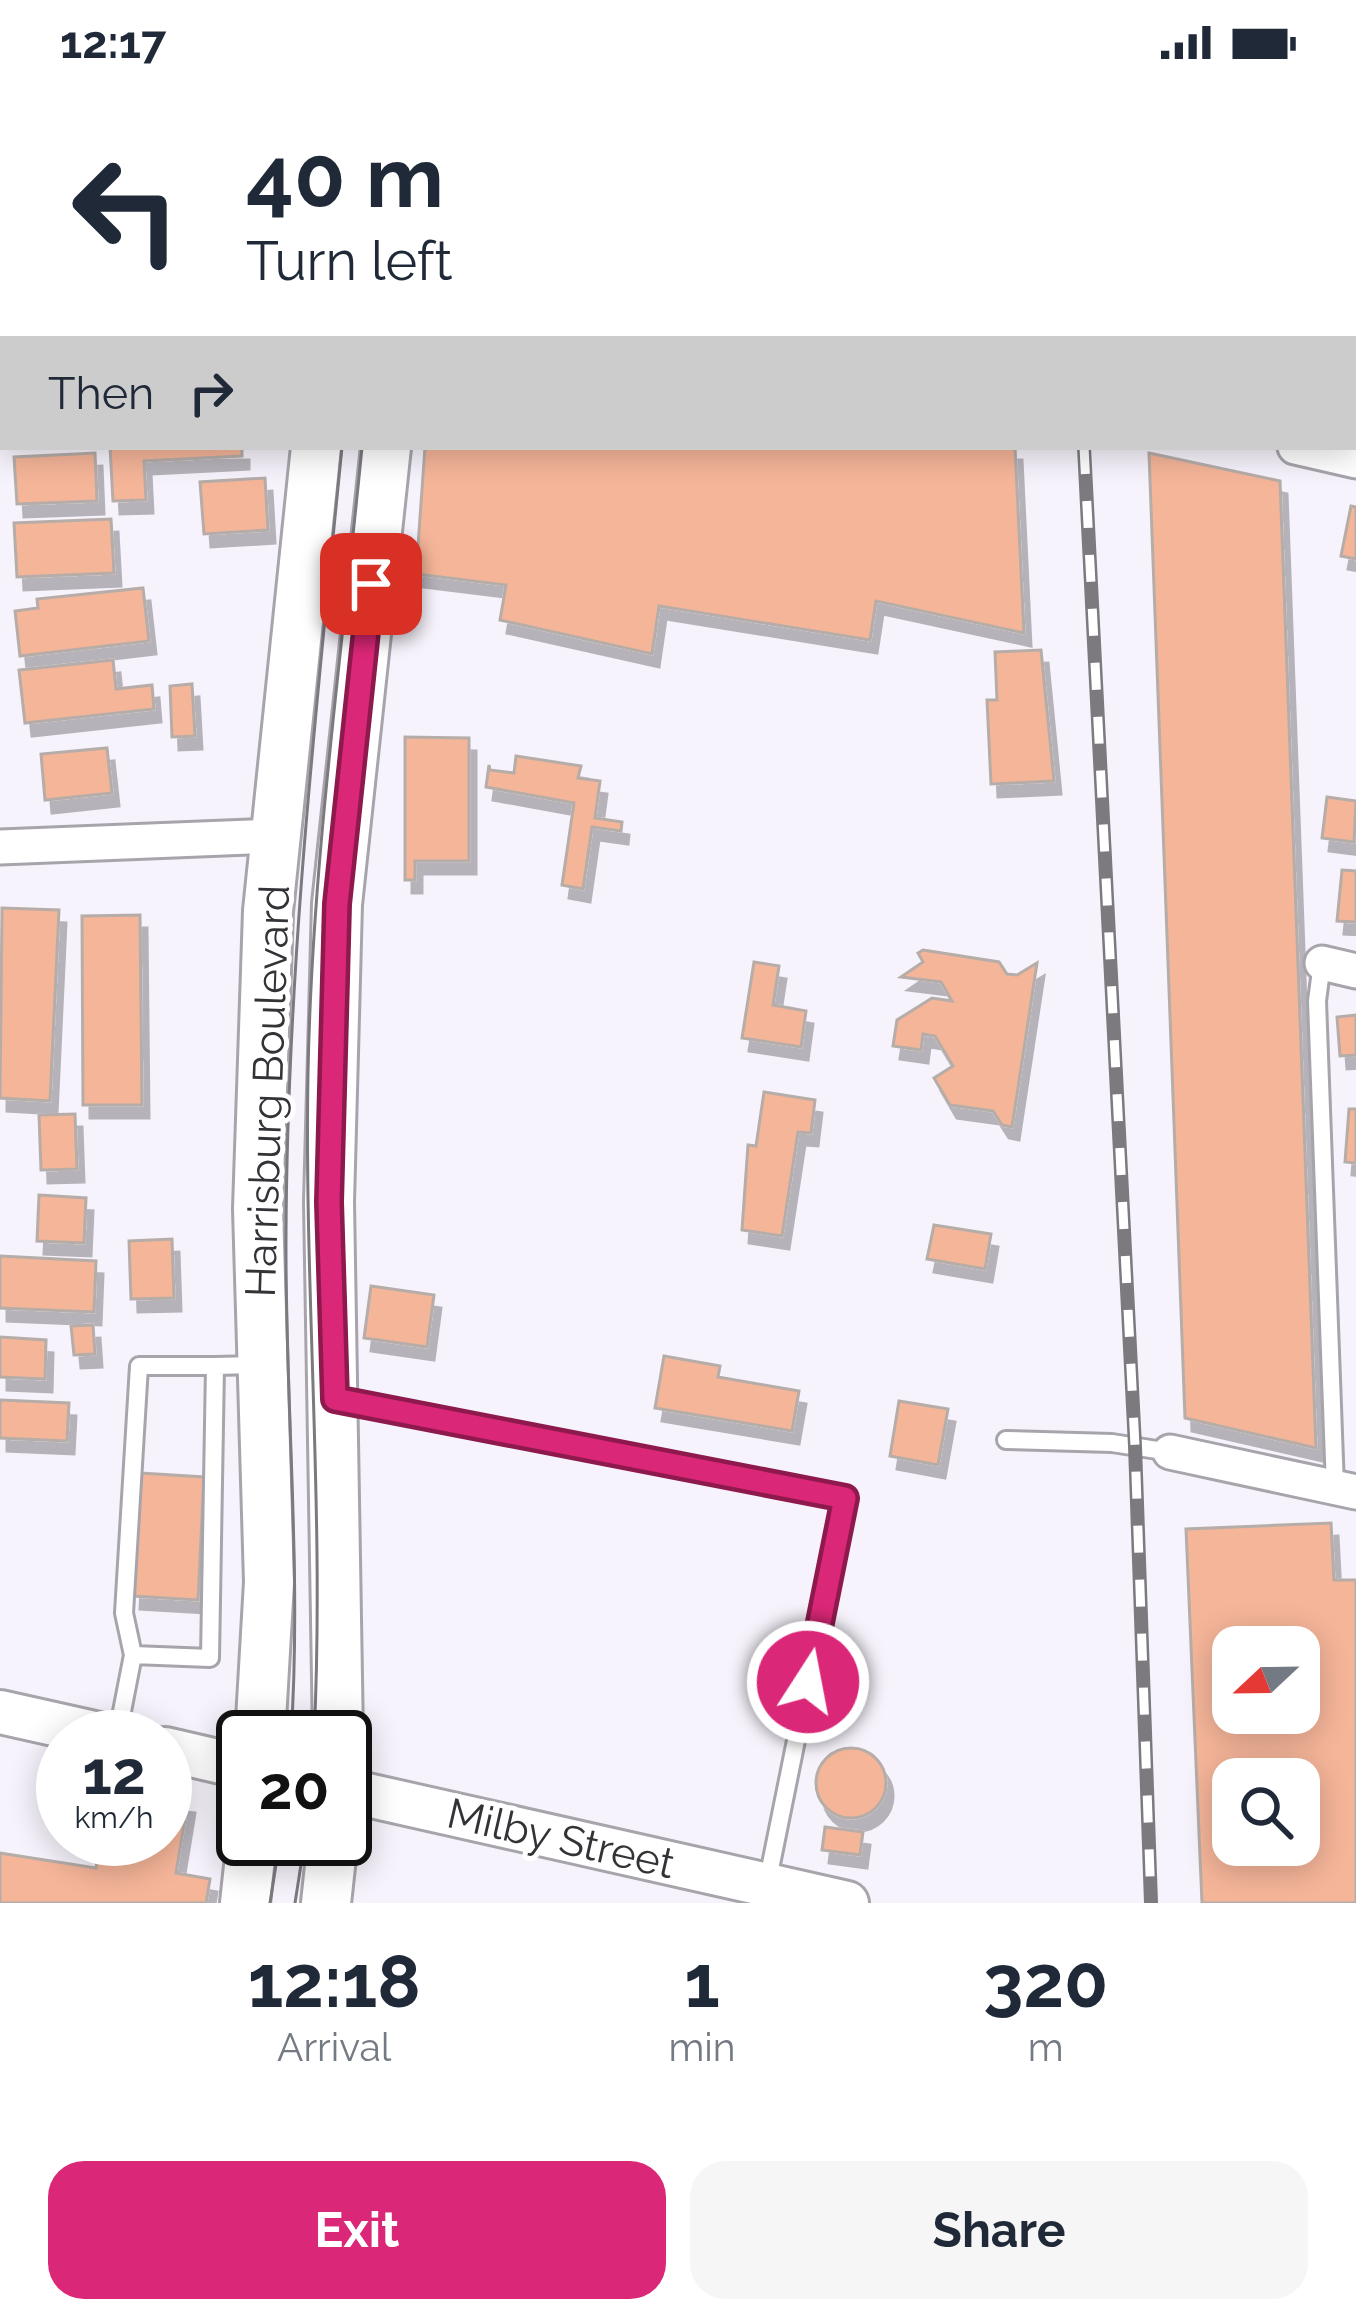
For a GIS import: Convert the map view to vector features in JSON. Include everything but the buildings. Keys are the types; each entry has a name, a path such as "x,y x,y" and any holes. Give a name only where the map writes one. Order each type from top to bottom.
{"main road":[{"name":"Harrisburg Boulevard","path":"262,1710 269,1582 258,1209 276,836 316,450"},
{"name":"Harrisburg Boulevard","path":"338,1710 329,1202 337,904 386,450"},
{"path":"245,1903 249,1866"},
{"path":"326,1903 330,1866"}],"street":[{"path":"1308,450 1356,460"},
{"path":"0,848 276,836"},
{"path":"1322,963 1356,971"},
{"path":"1169,1453 1346,1490"},
{"path":"0,1712 36,1720"},
{"name":"Milby Street","path":"372,1797 764,1894 847,1903"}],"lane":[{"path":"1322,963 1317,1001 1346,1490"},
{"path":"120,1710 133,1655 124,1612 139,1366 263,1364"},
{"path":"133,1655 210,1658 215,1366"},
{"path":"335,1399 845,1498 764,1894"},
{"path":"1006,1440 1112,1443 1169,1453"}],"tram line":[{"path":"292,1710 288,1138 305,841 342,450"},
{"path":"315,1710 308,1073 322,838 362,450"},
{"path":"270,1903 276,1866"},
{"path":"295,1903 301,1866"}],"railway":[{"path":"1084,450 1135,1446 1151,1903"}],"route":[{"path":"371,584 337,904 329,1202 335,1399 845,1498 808,1682"}]}
